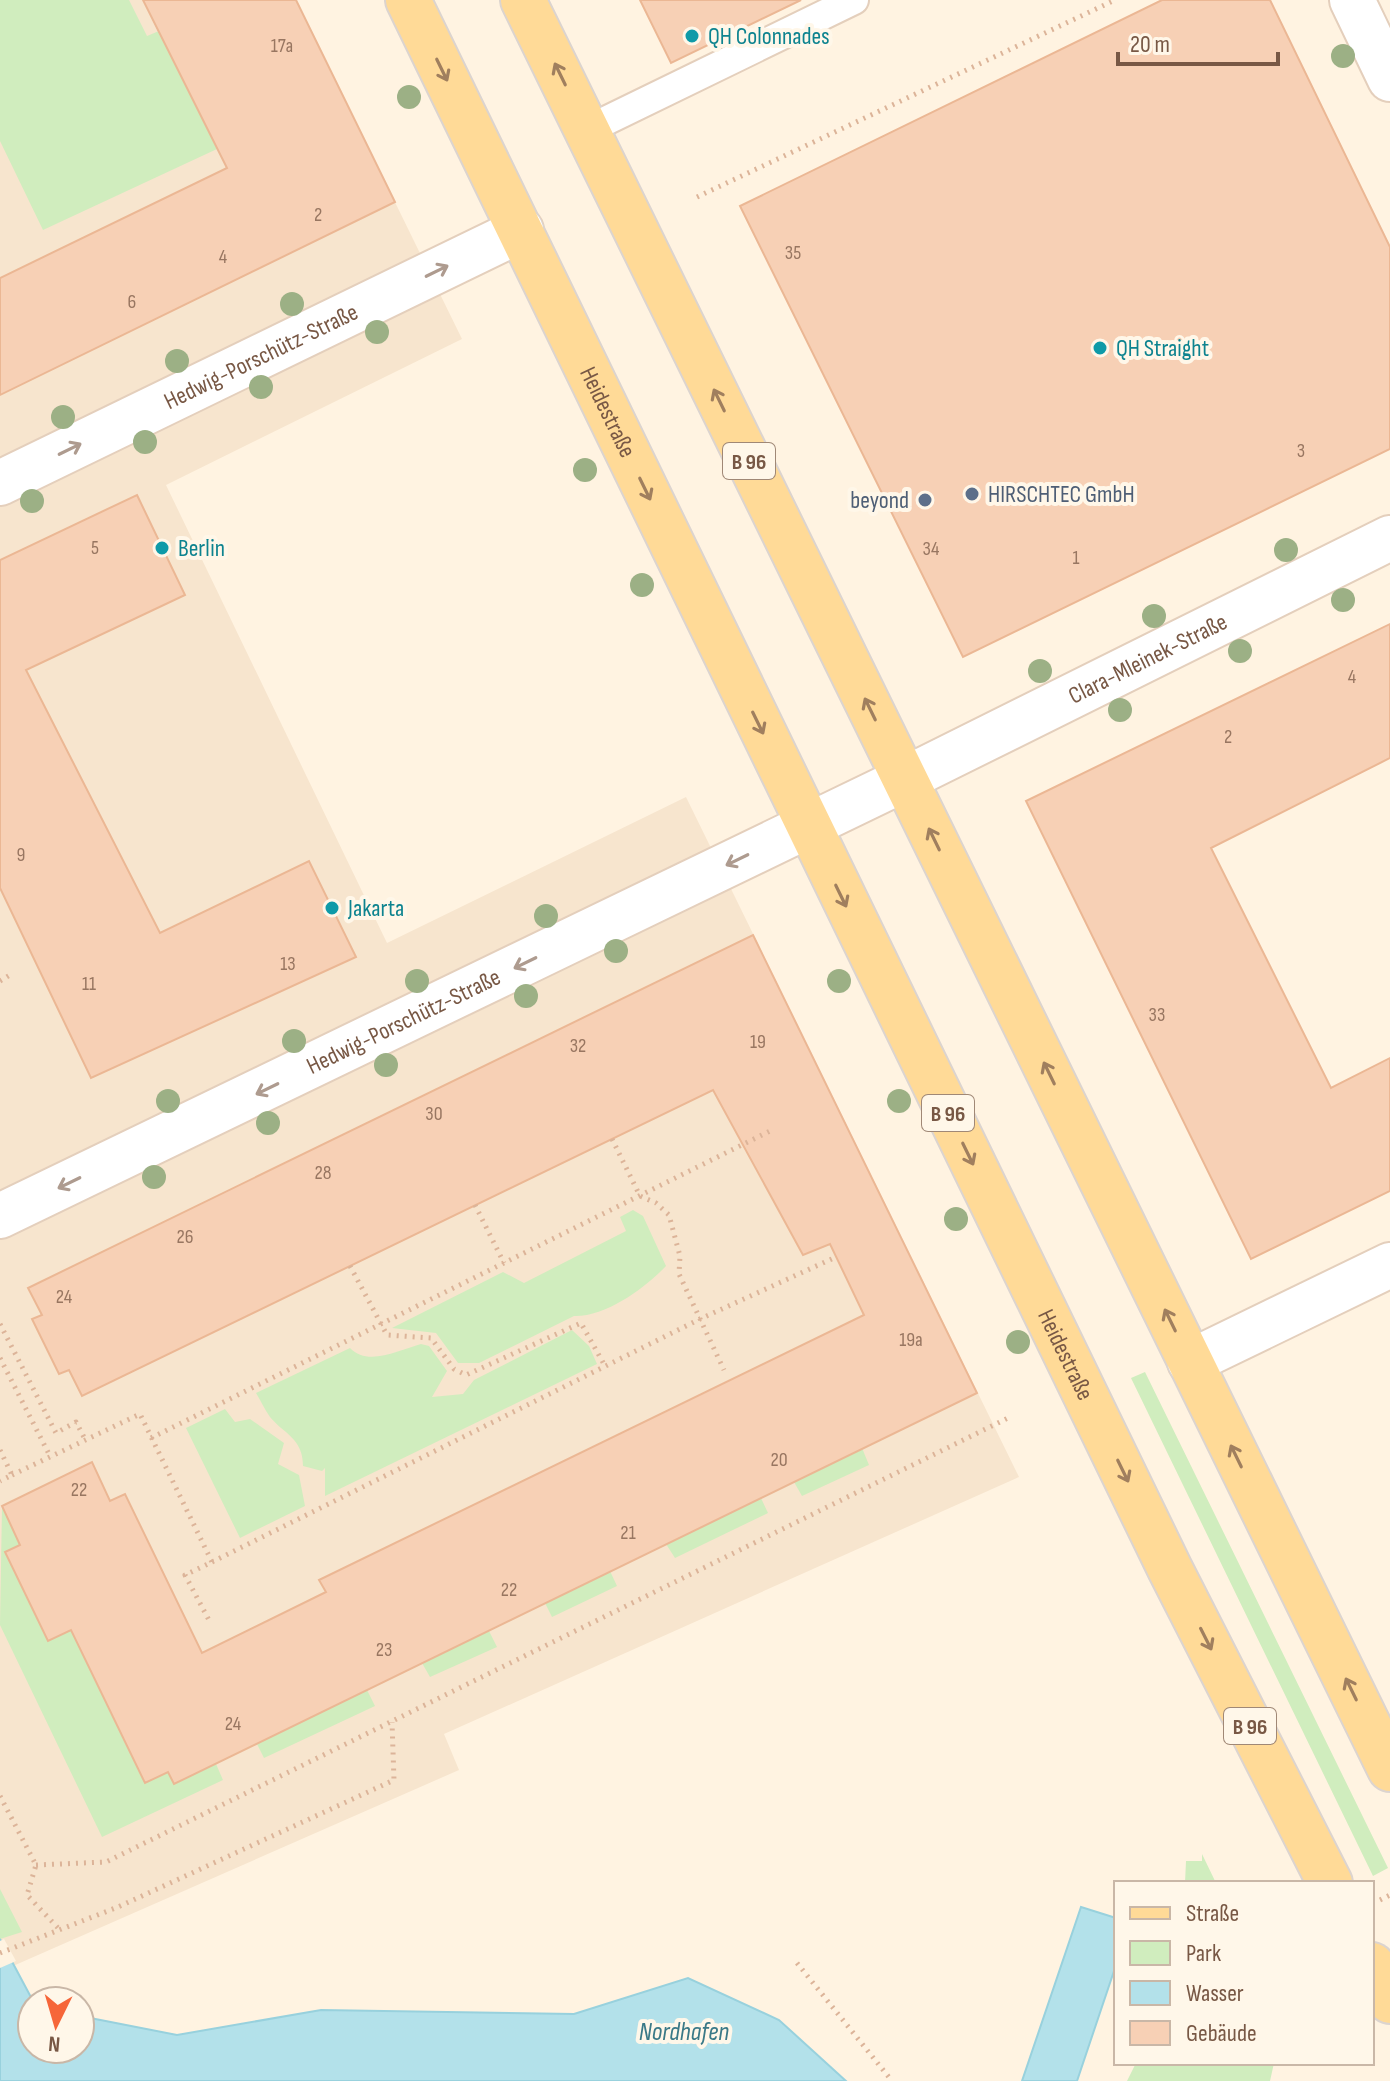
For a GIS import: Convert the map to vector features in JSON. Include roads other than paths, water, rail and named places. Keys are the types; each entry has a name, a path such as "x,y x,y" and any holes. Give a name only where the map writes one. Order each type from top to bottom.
{"main road":[{"name":"Heidestraße","path":"408,0 1170,1569 1329,1881"},
{"name":"B 96","path":"523,0 1390,1769"},
{"path":"1374,1969 1390,2001"}],"street":[{"path":"1352,0 1390,79"},
{"name":"Hedwig-Porschütz-Straße","path":"0,483 521,230"},
{"name":"Clara-Mleinek-Straße","path":"905,779 1390,538"},
{"path":"807,826 905,779"},
{"name":"Hedwig-Porschütz-Straße","path":"0,1216 807,826"},
{"path":"1190,1362 1390,1265"}],"lane":[{"path":"587,130 854,0"}],"water":[{"path":"1081,1907 1114,1917 1114,1971 1077,2081 1022,2081"},
{"name":"Nordhafen","path":"0,1939 24,1985 16,1985 16,2065 96,2065 96,2019 177,2035 321,2010 574,2014 688,1978 779,2020 846,2081 0,2081"}],"place":[{"name":"QH Colonnades","path":"692,36"},
{"name":"QH Straight","path":"1100,348"},
{"name":"HIRSCHTEC GmbH","path":"972,494"},
{"name":"beyond","path":"925,500"},
{"name":"Berlin","path":"162,548"},
{"name":"Jakarta","path":"332,908"}]}
